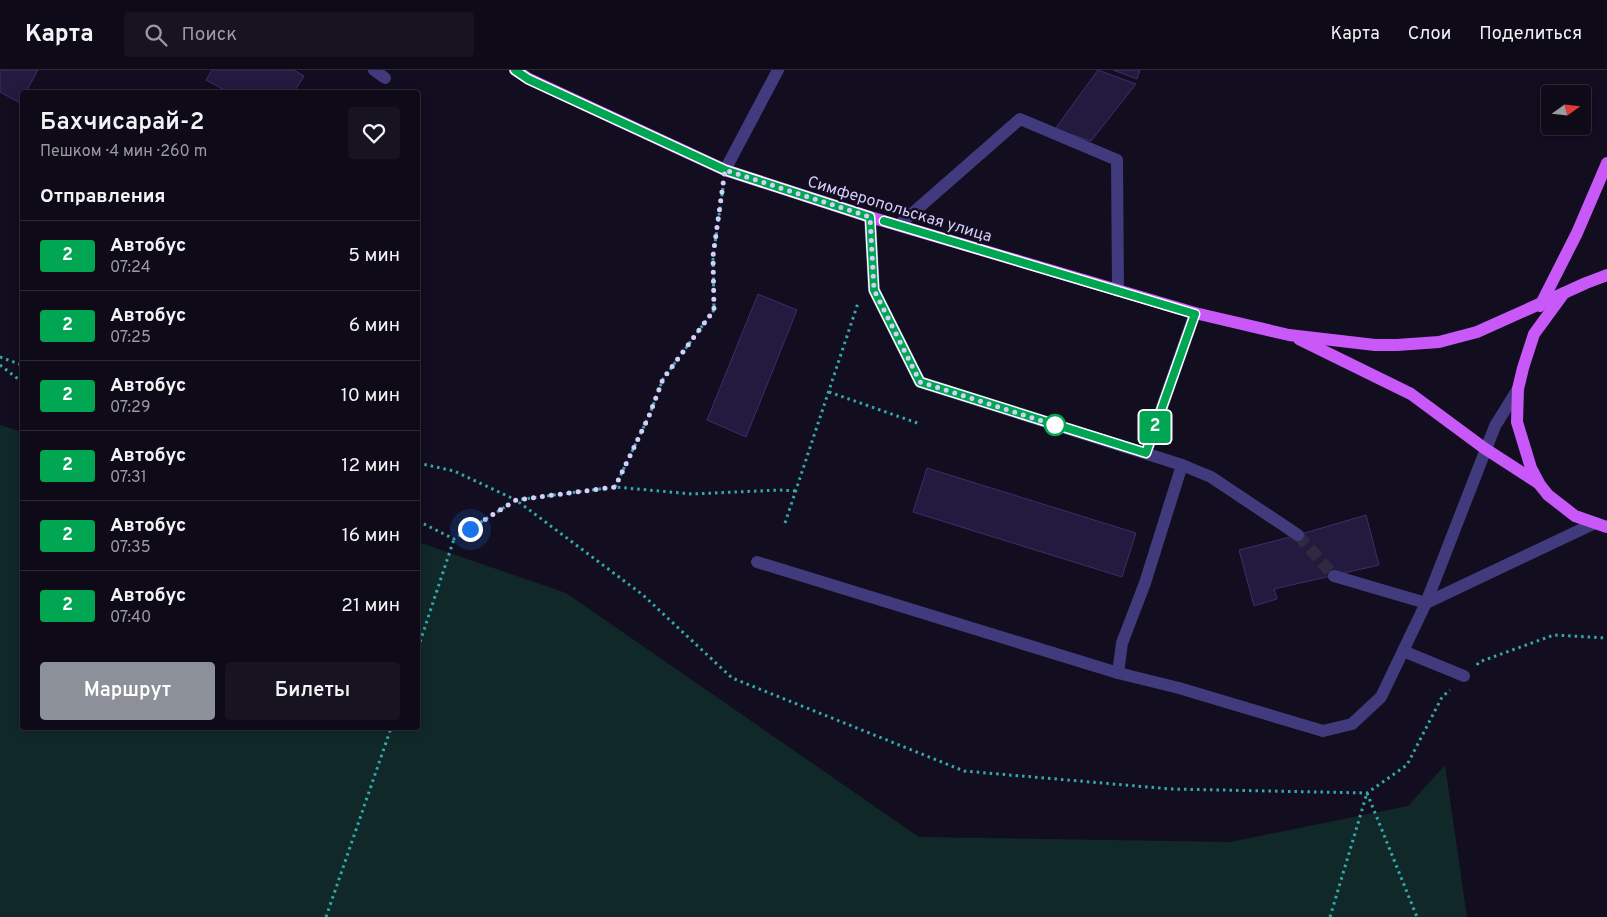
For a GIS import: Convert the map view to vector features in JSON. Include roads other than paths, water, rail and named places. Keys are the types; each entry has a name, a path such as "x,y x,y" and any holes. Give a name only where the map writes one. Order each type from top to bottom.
{"main road":[{"name":"Симферопольская улица","path":"515,70 528,79 725,170 870,217 1195,314 1290,335 1375,345 1439,342 1477,332 1607,275"},
{"path":"1601,525 1575,516 1548,495 1540,485 1525,451 1518,422 1518,389 1534,334 1540,304 1577,233 1607,164"},
{"path":"1534,334 1564,293"},
{"name":"Симферопольская улица","path":"1290,335 1411,394 1484,448 1540,485"}],"lane":[{"path":"374,70 385,78"},
{"path":"725,170 778,70"},
{"path":"899,225 1020,119 1117,160 1118,291"},
{"path":"870,217 874,290 920,382 1182,465 1211,477 1298,535"},
{"path":"1146,453 1195,314"},
{"path":"757,562 1118,673 1179,688 1323,731 1352,724 1381,697 1426,603 1484,448 1518,389"},
{"path":"1118,673 1122,644 1145,583 1182,465"},
{"path":"1334,576 1426,603 1601,525"},
{"path":"1403,651 1464,676"}],"tunnel":[{"path":"1298,535 1334,576"}]}
